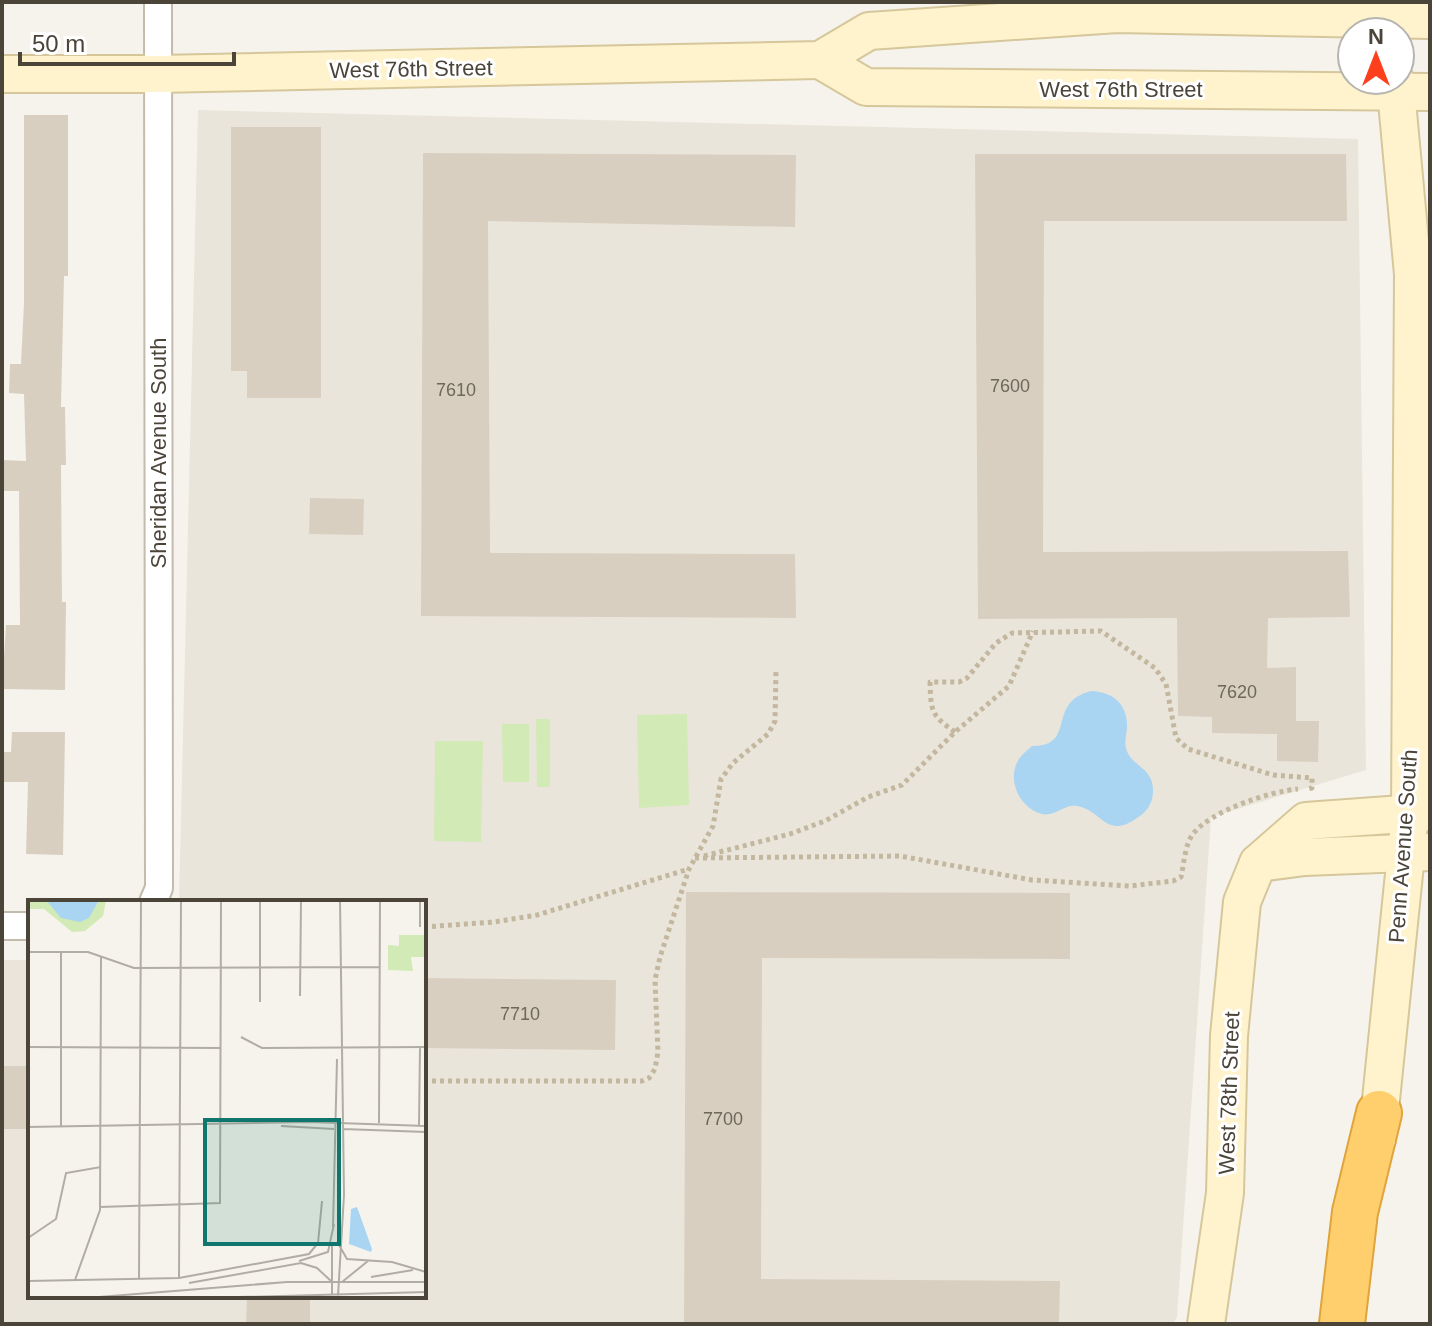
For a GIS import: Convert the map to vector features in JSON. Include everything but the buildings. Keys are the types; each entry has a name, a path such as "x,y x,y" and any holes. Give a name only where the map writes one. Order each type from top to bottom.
{"highway":[{"path":"1342,1324 1355,1212 1379,1113"}],"street":[{"name":"Sheridan Avenue South","path":"154,900 159,888 158,2"},
{"name":"West 76th Street","path":"2,74 158,74 820,60 869,31 1117,14 1336,17"},
{"name":"West 76th Street","path":"820,60 866,87 1336,88"},
{"name":"Penn Avenue South","path":"1363,1324 1379,1113 1419,852 1413,274 1407,96"},
{"name":"West 78th Street","path":"1206,1324 1225,1193 1229,1036 1242,902 1258,863 1306,821 1420,813"},
{"path":"1258,863 1305,857 1419,852"},
{"path":"2,926 28,926"}],"path":[{"path":"695,858 790,834 825,821 868,797 902,785 955,732 1009,686 1033,631"},
{"path":"695,858 900,856 1032,880 1130,886 1173,881 1181,877 1191,835 1201,826 1269,793 1312,788 1312,778 1273,775 1188,749 1176,738 1166,684 1155,668 1101,631 1012,633 996,643 967,678 959,682 930,682 931,710 935,718 955,732"},
{"path":"426,1081 642,1081 649,1078 655,1069 658,1052 655,980 689,869 713,826 721,779 733,763 768,734 775,721 776,669"},
{"path":"426,927 537,915 689,869"}],"shaded area":[{"path":"198,110 1358,139 1366,770 1211,817 1177,1317 1173,1324 2,1324 2,960 28,960 28,1298 426,1298 426,900 179,900"}],"green space":[{"path":"687,714 689,805 639,808 637,715"},
{"path":"536,719 550,719 550,787 537,787"},
{"path":"502,724 529,724 529,782 503,782"},
{"path":"435,741 483,741 481,842 434,841"}],"water":[{"path":"1091,691 1109,695 1120,704 1126,718 1129,755 1146,772 1153,787 1148,807 1127,824 1111,825 1077,806 1042,814 1027,806 1014,784 1015,767 1020,757 1032,746 1054,739 1069,705 1077,697"}]}
